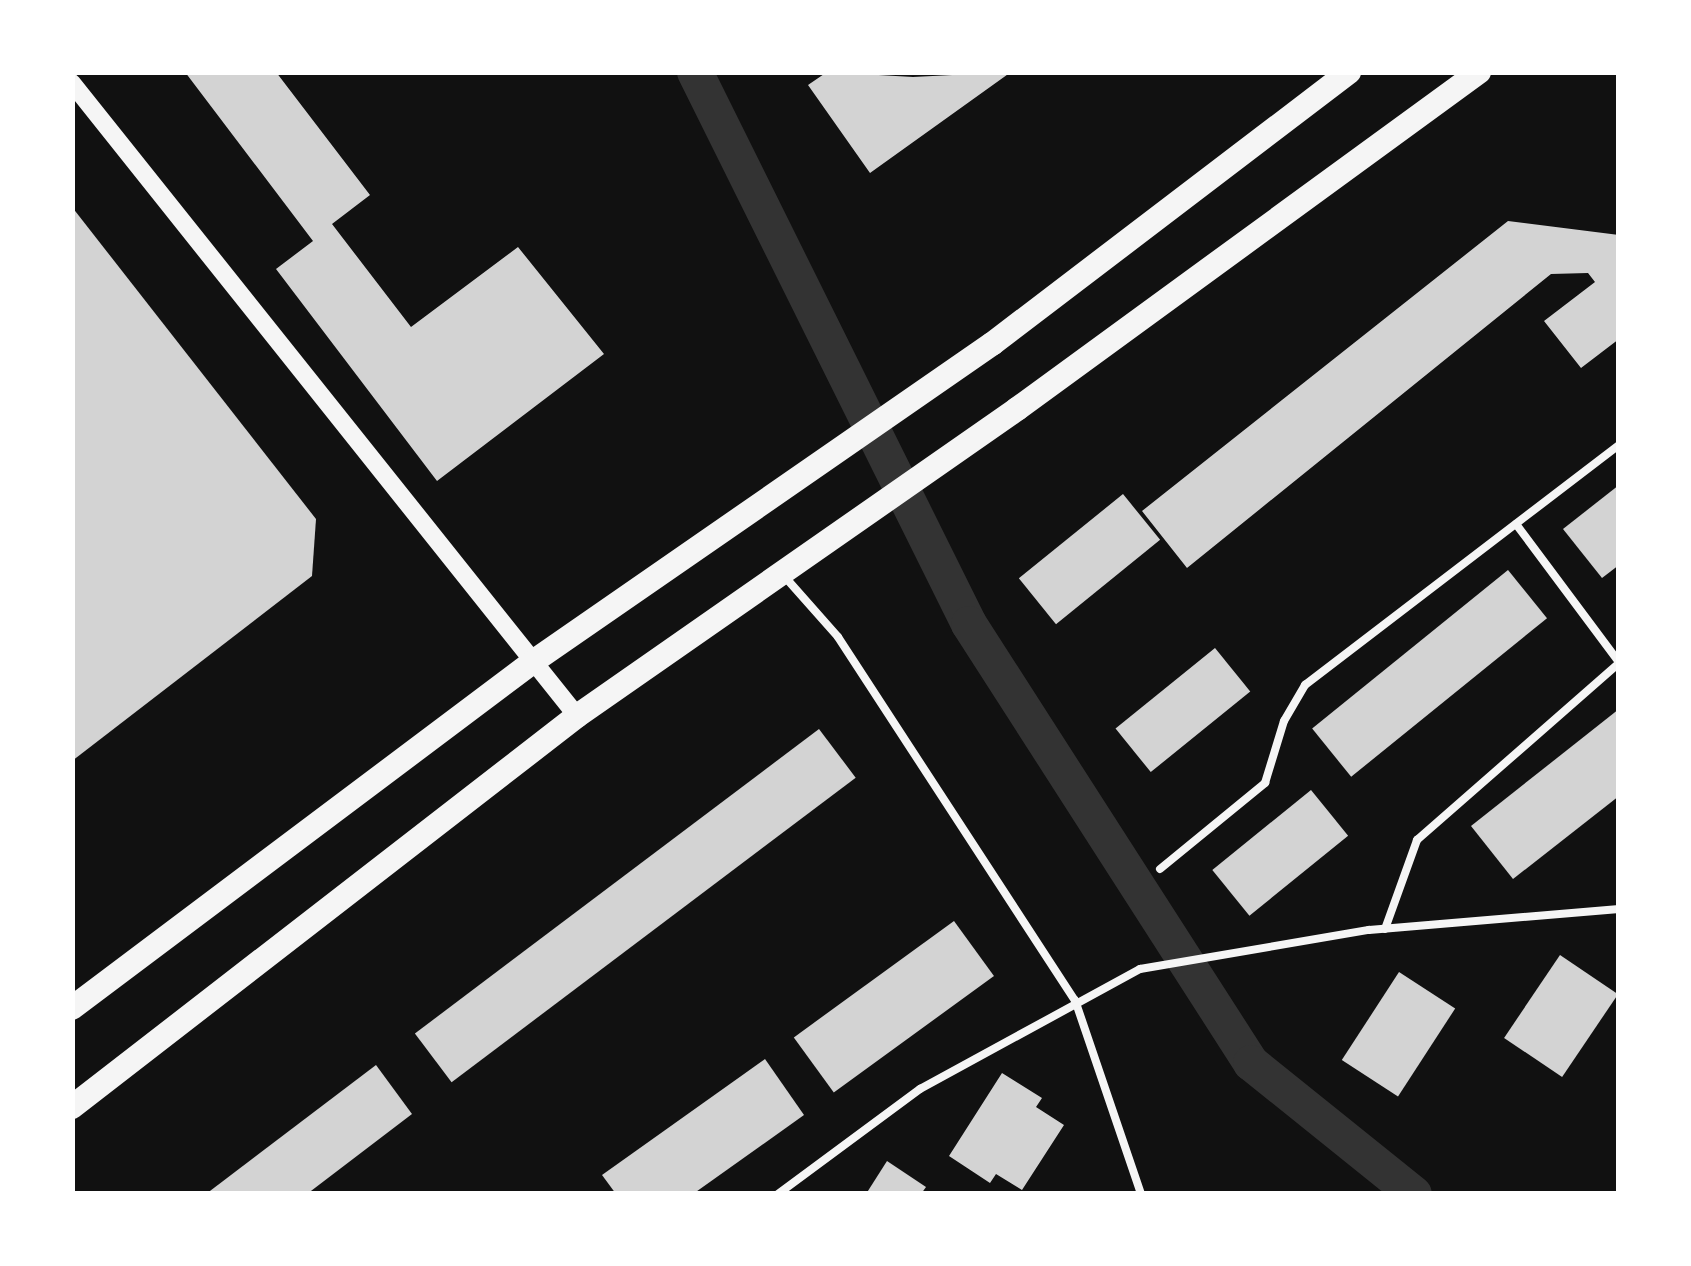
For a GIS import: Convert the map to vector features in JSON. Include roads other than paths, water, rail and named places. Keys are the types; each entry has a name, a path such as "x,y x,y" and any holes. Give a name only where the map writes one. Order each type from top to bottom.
{"main road":[{"path":"72,1008 533,661 992,344 1349,72"},
{"path":"72,1107 577,716 1017,409 1479,72"}],"street":[{"path":"72,83 577,716"}],"lane":[{"path":"1160,868 1265,783 1284,721 1305,685 1619,445"},
{"path":"1385,929 1417,840 1619,663 1516,524"},
{"path":"779,571 838,637 1075,1000 1141,1194"},
{"path":"778,1194 920,1089 1075,1000 1140,969 1385,929 1619,909"}],"waterway":[{"path":"695,72 969,624 1251,1063 1414,1194"}]}
